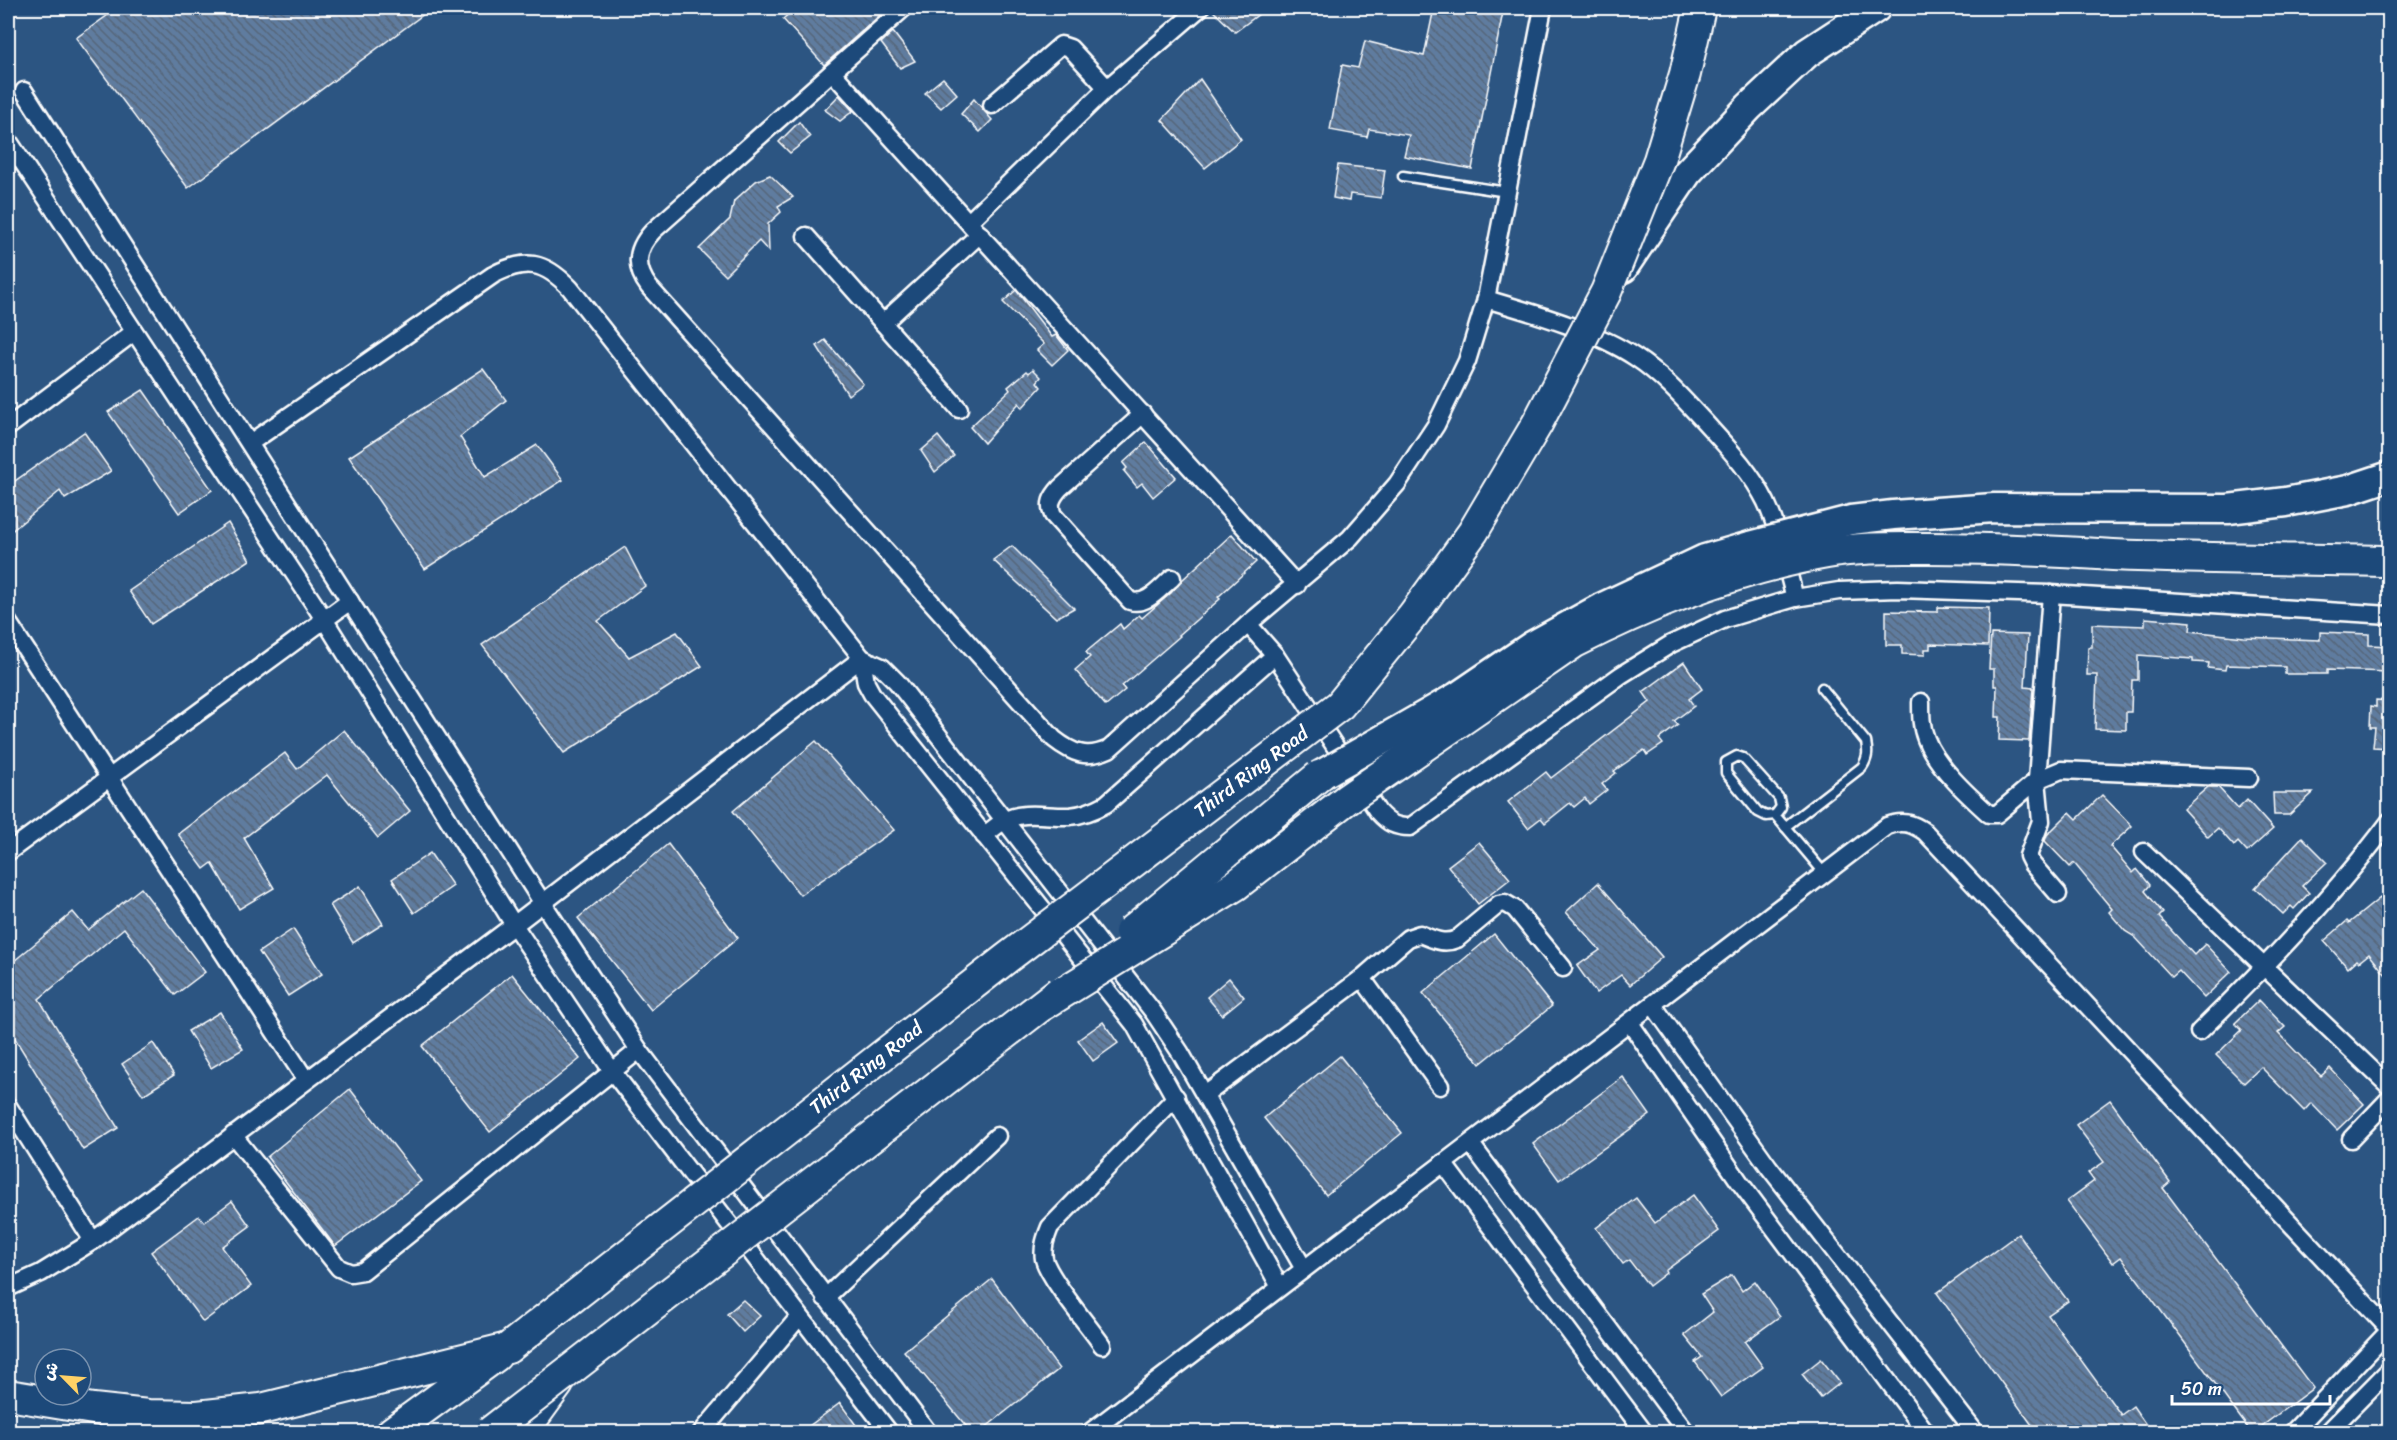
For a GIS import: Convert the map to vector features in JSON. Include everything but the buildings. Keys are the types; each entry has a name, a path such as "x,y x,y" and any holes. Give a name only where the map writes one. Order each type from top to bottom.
{"highway":[{"name":"Third Ring Road","path":"392,1432 508,1347 1006,958 1340,705 1413,615 1473,532 1537,424 1606,292 1659,160 1685,74 1700,8"},
{"path":"1606,292 1688,173 1749,107 1807,53 1876,8"},
{"path":"489,1432 1043,1005 1319,776 1457,697 1532,646 1601,608 1705,559 1851,520 1994,508 2228,509 2286,502 2348,489 2390,477"},
{"path":"1043,1005 1236,885 1347,799 1575,642 1612,623 1700,588 1788,561 1829,552 1880,548 1984,548 2133,556 2390,561"},
{"path":"8,1395 93,1409 148,1415 197,1416 261,1409 508,1347"},
{"path":"523,1432 568,1370"}],"street":[{"path":"904,8 644,241 639,252 638,265 649,287 1054,739 1073,752 1085,755 1098,754 1109,749 1248,624 1350,538 1397,484 1436,425 1467,361 1486,299 1543,8"},
{"path":"884,323 1107,88 1200,8"},
{"path":"992,105 1061,45 1070,48 1107,88"},
{"path":"832,72 1297,585"},
{"path":"24,92 639,1050 928,1432"},
{"path":"8,140 324,619 514,926 612,1071 889,1432"},
{"path":"806,236 959,409"},
{"path":"250,443 493,275 513,265 535,264 555,272 862,658 882,667 897,682 1154,1013 1205,1095 1304,1269"},
{"path":"1486,299 1521,309 1605,340 1636,357 1684,399 1744,467 1758,487 1773,521 1795,598"},
{"path":"8,427 134,332"},
{"path":"1143,414 1060,488 1050,502 1050,509 1130,601 1147,599 1172,578"},
{"path":"1248,624 1275,655 1378,812 1386,821 1397,827 1410,827 1621,675 1671,644 1725,619 1795,598 1839,591 1898,589 2051,594 2390,615"},
{"path":"2051,594 2037,780 2041,821 2028,856 2032,864 2058,894"},
{"path":"8,852 350,602"},
{"path":"8,622 306,1080"},
{"path":"984,836 1005,820 1029,815 1073,816 1090,812 1106,804 1275,655"},
{"path":"862,658 864,677 872,694 1134,1024 1280,1287"},
{"path":"8,1288 41,1273 93,1241 514,926 542,902 862,658"},
{"path":"1921,702 1921,720 1925,739 1933,755 1989,814 1997,814 2037,780 2053,772 2070,770 2249,778"},
{"path":"2199,1032 2264,969 2349,873 2390,821"},
{"path":"1090,1432 1887,826 1896,822 1916,826 1925,832 2389,1330 2293,1432"},
{"path":"2144,852 2390,1087"},
{"path":"1205,1095 1362,978 1414,935 1420,934 1443,942 1450,942 1494,907 1505,903 1515,909 1563,968"},
{"path":"1362,978 1440,1086"},
{"path":"1653,1005 1769,1167 1975,1432"},
{"path":"1630,1023 1741,1184 1926,1432"},
{"path":"233,1135 339,1268 351,1273 363,1271 639,1050"},
{"path":"1102,1345 1050,1273 1044,1258 1044,1242 1050,1227 1176,1097"},
{"path":"2350,1139 2390,1098"},
{"path":"8,1106 93,1241"},
{"path":"825,1298 997,1136"},
{"path":"1471,1144 1686,1432"},
{"path":"1443,1163 1644,1432"},
{"path":"702,1432 799,1317"},
{"path":"2328,1432 2390,1369"}],"lane":[{"path":"1403,176 1508,192"},
{"path":"1785,827 1862,767 1867,759 1866,742 1822,688"},
{"path":"1731,758 1743,758 1779,798 1780,807 1775,814 1762,815 1729,779 1725,768 1731,758"},
{"path":"1775,814 1825,874"}]}
